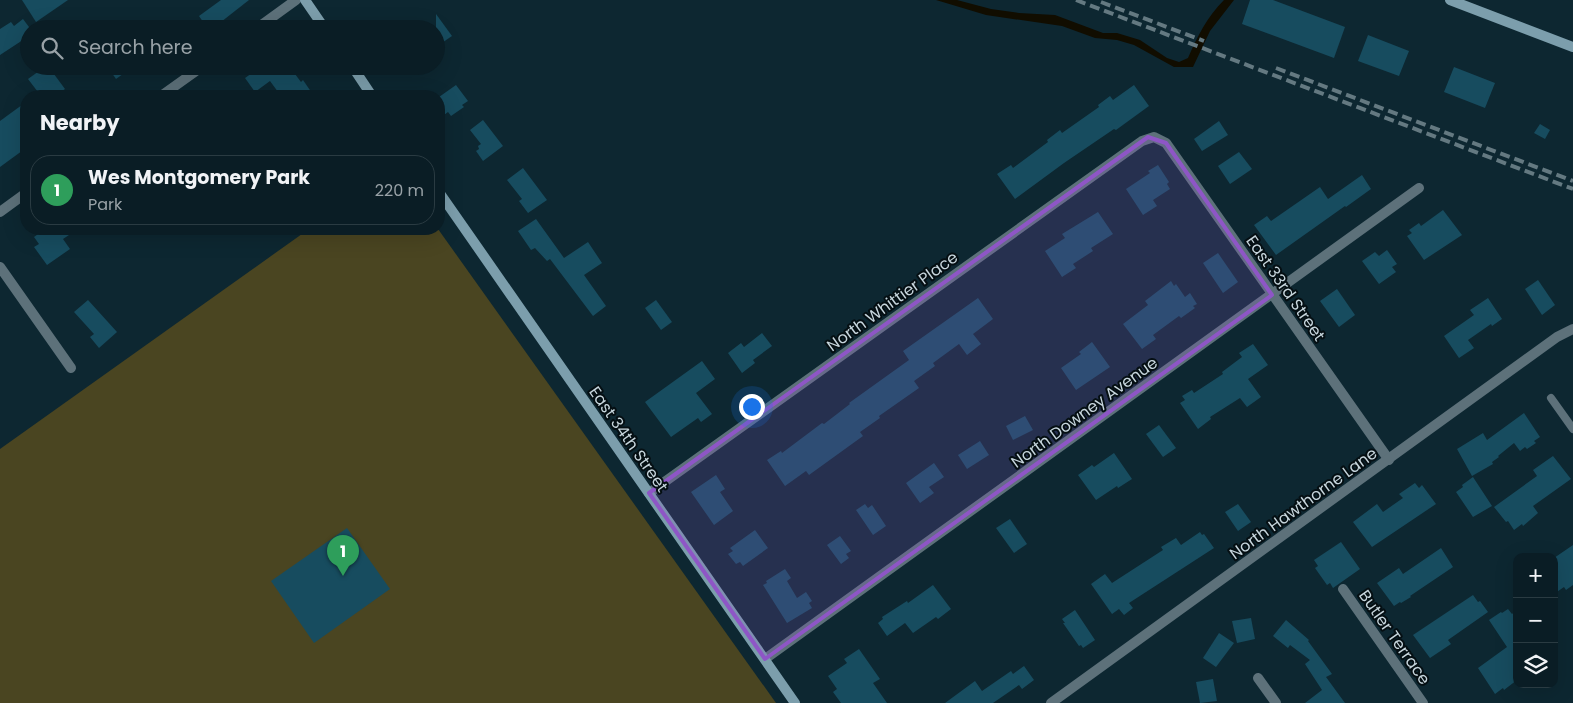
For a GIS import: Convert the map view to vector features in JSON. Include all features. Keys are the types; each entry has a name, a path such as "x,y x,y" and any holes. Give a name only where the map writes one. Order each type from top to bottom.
{"main road":[{"path":"305,0 319,20"},
{"path":"1450,0 1573,47"},
{"path":"358,75 368,90"},
{"name":"East 34th Street","path":"445,201 795,703"}],"street":[{"path":"268,20 296,0"},
{"path":"169,90 190,75"},
{"name":"North Whittier Place","path":"649,493 1135,146 1148,137 1154,137"},
{"name":"East 33rd Street","path":"1154,137 1166,143 1389,460"},
{"name":"North Downey Avenue","path":"765,659 1419,188"},
{"path":"0,212 20,197"},
{"path":"0,267 71,368"},
{"name":"North Hawthorne Lane","path":"1051,703 1561,335 1573,329"},
{"name":"Butler Terrace","path":"1343,589 1423,703"},
{"path":"1258,678 1276,703"}],"lane":[{"path":"1551,398 1573,429"}],"highlighted area":[{"path":"1148,137 1166,143 1272,295 765,659 649,493"}],"shaded area":[{"path":"936,0 957,0 991,9 1055,15 1103,33 1117,33 1140,40 1167,58 1179,62 1188,58 1212,13 1224,0 1234,0 1210,31 1193,67 1174,67 1134,45 1117,40 1095,38 1062,26 986,15"},
{"path":"301,235 442,235 776,703 0,703 0,449"}],"building":[{"path":"22,0 68,0 39,20 35,20"},
{"path":"221,0 249,0 223,20 202,20 199,16"},
{"path":"1250,0 1273,0 1345,27 1334,58 1242,24"},
{"path":"20,21 20,42 0,55 0,29 11,22 14,26"},
{"path":"445,26 452,36 445,41"},
{"path":"1368,35 1409,51 1399,76 1358,61"},
{"path":"1454,67 1495,83 1485,108 1444,92"},
{"path":"34,75 55,75 65,89 36,90 28,79"},
{"path":"113,75 122,75 116,79"},
{"path":"249,75 296,75 301,82 303,80 310,90 277,90 270,81 258,90 254,90 245,78"},
{"path":"456,85 468,101 462,105 464,107 451,116 448,112 445,114 445,93"},
{"path":"1134,85 1149,106 1116,130 1114,129 1064,163 1015,199 997,174 1011,165 1013,168 1048,142 1047,140 1060,130 1062,133 1099,107 1098,105 1110,96 1113,100"},
{"path":"20,106 20,152 0,167 0,121"},
{"path":"483,120 503,146 483,161 476,151 481,144 470,130"},
{"path":"1219,121 1228,135 1202,151 1194,139"},
{"path":"1540,124 1550,130 1545,139 1534,133"},
{"path":"1239,152 1252,169 1230,184 1218,166"},
{"path":"1158,165 1169,182 1167,184 1170,189 1153,200 1157,206 1143,215 1126,189 1150,173 1148,171"},
{"path":"523,168 547,200 528,213 519,201 522,199 507,180"},
{"path":"1362,175 1371,189 1276,255 1254,225 1267,216 1271,221 1320,187 1328,199"},
{"path":"1443,210 1462,235 1424,260 1407,236 1412,233 1409,230 1419,223 1421,226"},
{"path":"1098,212 1113,234 1091,248 1093,251 1073,264 1076,268 1062,277 1045,251 1065,238 1062,234"},
{"path":"536,219 564,258 588,242 602,263 584,275 606,306 593,316 550,259 547,261 535,248 531,250 518,231"},
{"path":"37,235 69,235 63,239 70,249 47,265 34,247 39,244 34,237"},
{"path":"1387,250 1397,264 1392,267 1396,272 1379,284 1362,261 1375,252 1379,256"},
{"path":"1218,253 1238,282 1223,293 1203,263"},
{"path":"1538,280 1555,305 1542,315 1525,289"},
{"path":"1171,281 1174,286 1176,284 1185,297 1190,293 1197,304 1193,306 1195,308 1181,318 1179,316 1153,335 1156,339 1142,349 1123,324 1148,305 1145,301"},
{"path":"1337,289 1355,315 1339,327 1320,301"},
{"path":"978,298 993,319 973,334 981,344 967,355 959,344 933,363 935,366 914,381 919,388 860,432 863,436 809,475 806,471 785,486 767,460 781,451 782,453 822,423 824,424 849,403 909,360 903,351"},
{"path":"1488,298 1502,319 1492,326 1491,324 1468,340 1474,348 1459,358 1444,336 1474,315 1470,310"},
{"path":"88,300 117,332 99,348 90,337 94,334 74,312"},
{"path":"656,300 672,322 661,330 645,308"},
{"path":"762,333 772,346 753,360 755,363 742,373 728,353 741,343 744,347"},
{"path":"1092,342 1110,367 1076,390 1061,368 1081,354 1079,352"},
{"path":"1253,344 1268,365 1248,379 1261,397 1247,407 1240,398 1210,417 1211,419 1198,429 1180,403 1185,400 1182,396 1192,390 1194,393 1223,374 1222,372 1242,357 1239,353"},
{"path":"702,361 715,379 696,393 712,414 701,422 698,418 671,437 645,402"},
{"path":"1524,413 1540,437 1534,441 1536,443 1520,451 1514,443 1492,462 1493,464 1472,476 1457,449 1483,433 1487,440"},
{"path":"1025,416 1033,430 1013,440 1006,426"},
{"path":"1159,425 1176,448 1163,457 1146,434"},
{"path":"980,441 989,455 967,469 958,455"},
{"path":"1114,453 1132,479 1118,488 1117,486 1096,500 1078,475 1092,465 1094,467"},
{"path":"1553,456 1571,479 1533,506 1538,513 1523,526 1522,524 1514,530 1494,507 1537,476 1533,470"},
{"path":"934,463 944,477 929,487 934,493 920,503 906,483"},
{"path":"716,475 725,489 720,492 733,511 714,525 691,492"},
{"path":"1473,477 1492,506 1473,517 1456,492"},
{"path":"1415,483 1419,488 1422,485 1436,504 1372,547 1353,522 1377,504 1383,512 1403,498 1399,494"},
{"path":"865,504 868,508 872,505 886,526 873,535 856,510"},
{"path":"1238,504 1251,522 1238,531 1225,512"},
{"path":"1010,519 1027,544 1014,553 996,528"},
{"path":"347,528 390,589 314,643 271,581"},
{"path":"755,530 768,548 743,566 740,562 736,564 728,554 733,551 730,548"},
{"path":"1200,532 1202,535 1204,534 1214,548 1129,603 1133,608 1124,615 1119,609 1112,614 1091,584 1105,574 1112,583 1163,550 1161,547 1176,538 1181,545"},
{"path":"840,536 851,551 846,554 849,558 841,564 827,545"},
{"path":"1341,542 1360,569 1333,588 1330,583 1327,585 1315,568 1318,566 1314,560"},
{"path":"1573,545 1573,585 1566,590 1564,587 1558,591 1558,555"},
{"path":"1441,548 1453,567 1411,597 1394,606 1377,583 1399,568 1403,574"},
{"path":"785,569 791,578 787,581 797,598 806,592 812,601 809,603 812,608 787,623 763,585"},
{"path":"933,585 951,609 938,619 936,617 913,633 905,623 887,636 878,623 883,619 882,617 907,601 908,603"},
{"path":"1473,595 1488,612 1448,640 1451,644 1430,658 1413,635"},
{"path":"1508,609 1513,613 1513,683 1495,694 1478,668 1507,647 1489,620"},
{"path":"1075,610 1095,640 1083,648 1081,645 1079,646 1062,619"},
{"path":"1251,618 1255,639 1237,643 1232,621"},
{"path":"1286,620 1309,640 1332,674 1326,677 1345,703 1305,703 1322,690 1305,664 1310,660 1290,645 1288,648 1273,636"},
{"path":"1219,633 1234,643 1216,667 1203,658"},
{"path":"859,649 880,679 873,683 887,703 841,703 833,692 837,689 828,676 847,663 844,659"},
{"path":"1024,666 1034,680 1022,689 1019,685 993,703 945,703 975,681 982,691 1011,671 1013,674"},
{"path":"1213,679 1217,701 1200,703 1196,682"}],"railway":[{"path":"1076,0 1573,189"},
{"path":"1101,2 1204,41"},
{"path":"1276,68 1573,181"}],"place":[{"name":"Wes Montgomery Park","path":"343,576"}]}
